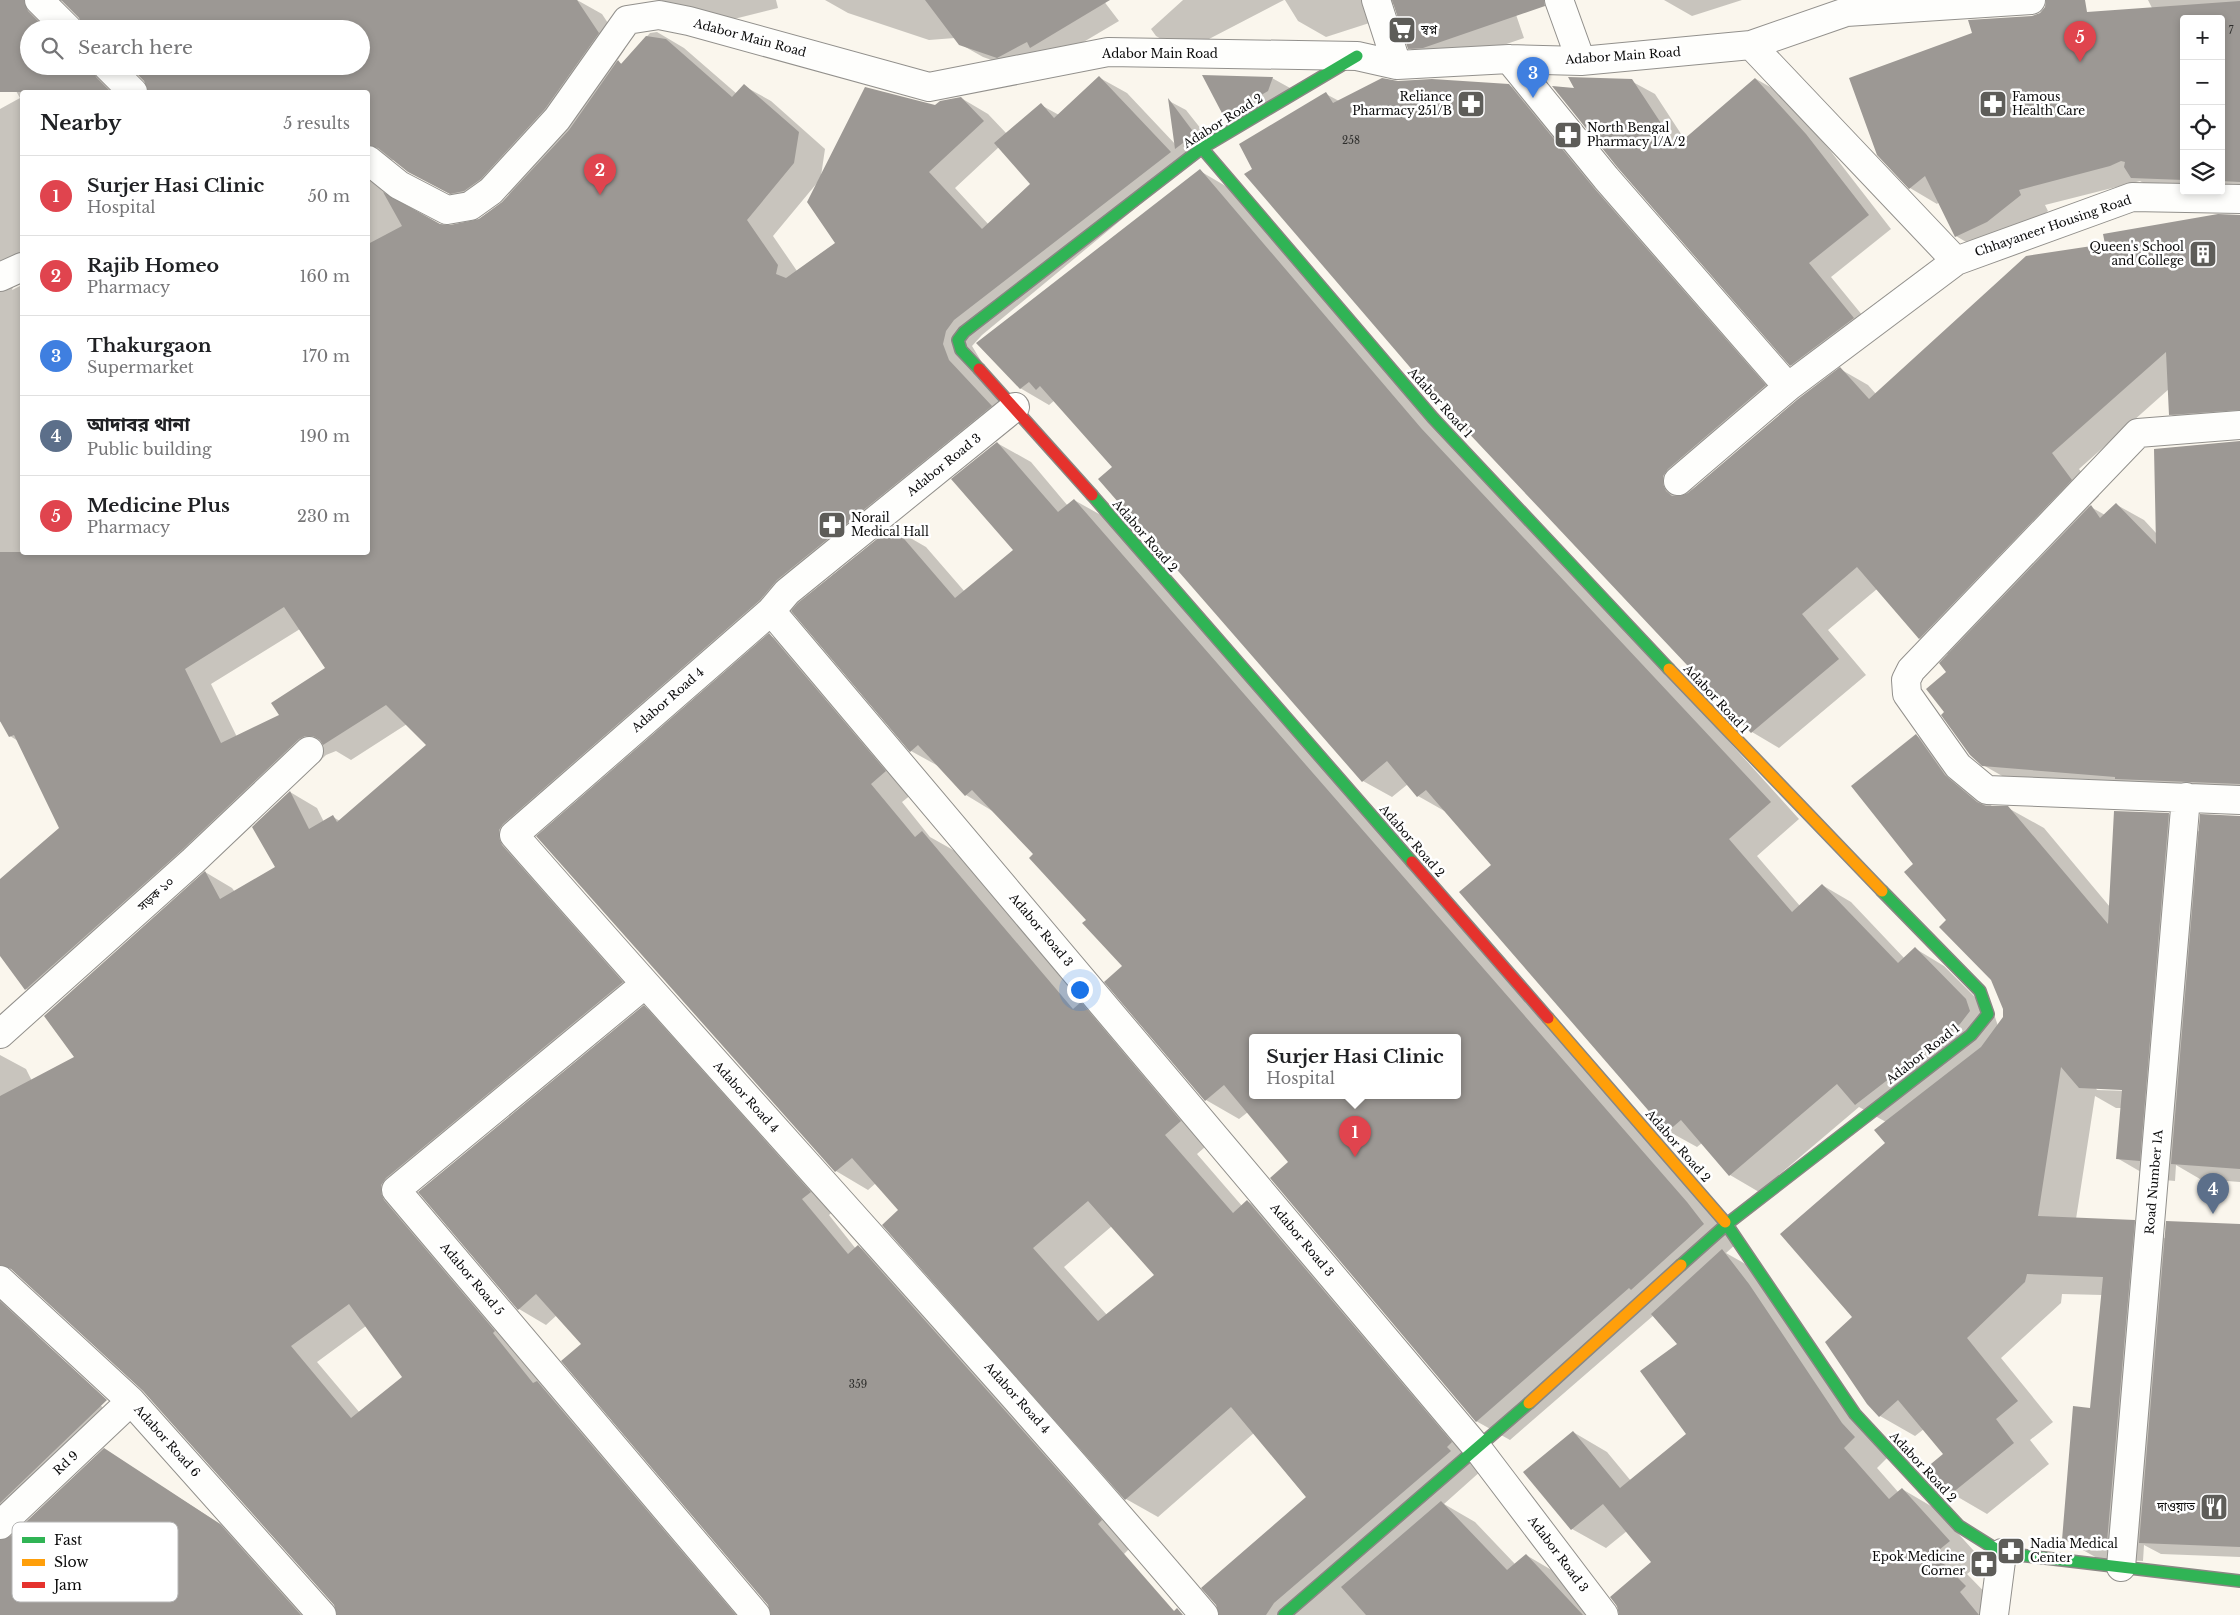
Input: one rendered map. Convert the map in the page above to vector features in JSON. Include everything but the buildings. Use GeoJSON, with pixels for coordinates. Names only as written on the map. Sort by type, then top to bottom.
{"type":"FeatureCollection","features":[{"type":"Feature","properties":{"kind":"street"},"geometry":{"type":"LineString","coordinates":[[39,0],[59,20]]}},
{"type":"Feature","properties":{"kind":"street"},"geometry":{"type":"LineString","coordinates":[[1376,0],[1397,65]]}},
{"type":"Feature","properties":{"kind":"street"},"geometry":{"type":"LineString","coordinates":[[1559,0],[1581,61]]}},
{"type":"Feature","properties":{"kind":"street","name":"Adabor Main Road"},"geometry":{"type":"LineString","coordinates":[[370,162],[399,185],[447,210],[470,206],[491,191],[557,119],[627,20],[659,15],[688,21],[929,87],[1108,52],[1357,56],[1397,65],[1509,60],[1581,61],[1750,46],[1843,6],[2030,0]]}},
{"type":"Feature","properties":{"kind":"street"},"geometry":{"type":"LineString","coordinates":[[1750,46],[1956,260]]}},
{"type":"Feature","properties":{"kind":"street","name":"Adabor Road 2"},"geometry":{"type":"LineString","coordinates":[[1357,56],[1202,148],[964,332],[958,340],[960,350],[1015,407],[1727,1224],[1855,1414],[1959,1526],[2002,1553],[2240,1581]]}},
{"type":"Feature","properties":{"kind":"street"},"geometry":{"type":"LineString","coordinates":[[1509,60],[1606,178],[1788,387]]}},
{"type":"Feature","properties":{"kind":"street"},"geometry":{"type":"LineString","coordinates":[[116,75],[131,90]]}},
{"type":"Feature","properties":{"kind":"street","name":"Adabor Road 1"},"geometry":{"type":"LineString","coordinates":[[1202,148],[1433,418],[1783,790],[1980,991],[1988,1014],[1971,1035],[1727,1224]]}},
{"type":"Feature","properties":{"kind":"street","name":"Chhayaneer Housing Road"},"geometry":{"type":"LineString","coordinates":[[1678,481],[1788,387],[1956,260],[2132,197],[2240,199]]}},
{"type":"Feature","properties":{"kind":"street"},"geometry":{"type":"LineString","coordinates":[[0,276],[20,268]]}},
{"type":"Feature","properties":{"kind":"street","name":"Adabor Road 3"},"geometry":{"type":"LineString","coordinates":[[1015,407],[787,592],[770,610],[1478,1449],[1604,1615]]}},
{"type":"Feature","properties":{"kind":"street"},"geometry":{"type":"LineString","coordinates":[[2240,425],[2138,432],[1912,670],[1906,680],[1907,694],[1958,766],[1987,790],[2240,800]]}},
{"type":"Feature","properties":{"kind":"street","name":"Adabor Road 4"},"geometry":{"type":"LineString","coordinates":[[770,610],[514,835],[644,985],[1075,1463],[1204,1615]]}},
{"type":"Feature","properties":{"kind":"street","name":"সড়ক ১০"},"geometry":{"type":"LineString","coordinates":[[0,1034],[193,861],[309,751]]}},
{"type":"Feature","properties":{"kind":"street","name":"Road Number 1A"},"geometry":{"type":"LineString","coordinates":[[2122,1567],[2186,797]]}},
{"type":"Feature","properties":{"kind":"street","name":"Adabor Road 5"},"geometry":{"type":"LineString","coordinates":[[644,985],[396,1190],[756,1615]]}},
{"type":"Feature","properties":{"kind":"street"},"geometry":{"type":"LineString","coordinates":[[1284,1615],[1478,1449],[1727,1224]]}},
{"type":"Feature","properties":{"kind":"street","name":"Adabor Road 6"},"geometry":{"type":"LineString","coordinates":[[0,1280],[132,1401],[322,1615]]}},
{"type":"Feature","properties":{"kind":"street","name":"Rd 9"},"geometry":{"type":"LineString","coordinates":[[0,1525],[132,1401]]}},
{"type":"Feature","properties":{"kind":"street"},"geometry":{"type":"LineString","coordinates":[[1994,1615],[2002,1553]]}},
{"type":"Feature","properties":{"kind":"traffic: fast"},"geometry":{"type":"LineString","coordinates":[[979,369],[961,350],[958,340],[964,332],[1202,148],[1357,56]]}},
{"type":"Feature","properties":{"kind":"traffic: fast"},"geometry":{"type":"LineString","coordinates":[[1202,148],[1433,418],[1669,669]]}},
{"type":"Feature","properties":{"kind":"traffic: fast"},"geometry":{"type":"LineString","coordinates":[[1092,495],[1412,862]]}},
{"type":"Feature","properties":{"kind":"traffic: fast"},"geometry":{"type":"LineString","coordinates":[[1681,1265],[1727,1224],[1971,1035],[1988,1014],[1980,991],[1882,891]]}},
{"type":"Feature","properties":{"kind":"traffic: fast"},"geometry":{"type":"LineString","coordinates":[[1725,1222],[1855,1414],[1959,1526],[2002,1553],[2240,1581]]}},
{"type":"Feature","properties":{"kind":"traffic: fast"},"geometry":{"type":"LineString","coordinates":[[1284,1615],[1529,1403]]}},
{"type":"Feature","properties":{"kind":"traffic: slow"},"geometry":{"type":"LineString","coordinates":[[1669,669],[1882,891]]}},
{"type":"Feature","properties":{"kind":"traffic: slow"},"geometry":{"type":"LineString","coordinates":[[1548,1018],[1725,1222]]}},
{"type":"Feature","properties":{"kind":"traffic: slow"},"geometry":{"type":"LineString","coordinates":[[1529,1403],[1681,1265]]}},
{"type":"Feature","properties":{"kind":"traffic: jam"},"geometry":{"type":"LineString","coordinates":[[979,369],[1092,495]]}},
{"type":"Feature","properties":{"kind":"traffic: jam"},"geometry":{"type":"LineString","coordinates":[[1412,862],[1548,1018]]}},
{"type":"Feature","properties":{"kind":"place","name":"স্বপ্ন"},"geometry":{"type":"Point","coordinates":[1402,30]}},
{"type":"Feature","properties":{"kind":"place","name":"Medicine Plus"},"geometry":{"type":"Point","coordinates":[2080,62]}},
{"type":"Feature","properties":{"kind":"place","name":"Thakurgaon"},"geometry":{"type":"Point","coordinates":[1533,98]}},
{"type":"Feature","properties":{"kind":"place","name":"Reliance Pharmacy 251/B"},"geometry":{"type":"Point","coordinates":[1471,104]}},
{"type":"Feature","properties":{"kind":"place","name":"Famous Health Care"},"geometry":{"type":"Point","coordinates":[1993,104]}},
{"type":"Feature","properties":{"kind":"place","name":"North Bengal Pharmacy 1/A/2"},"geometry":{"type":"Point","coordinates":[1568,135]}},
{"type":"Feature","properties":{"kind":"place","name":"Rajib Homeo"},"geometry":{"type":"Point","coordinates":[600,195]}},
{"type":"Feature","properties":{"kind":"place","name":"Queen's School and College"},"geometry":{"type":"Point","coordinates":[2203,254]}},
{"type":"Feature","properties":{"kind":"place","name":"Norail Medical Hall"},"geometry":{"type":"Point","coordinates":[832,525]}},
{"type":"Feature","properties":{"kind":"place","name":"Surjer Hasi Clinic"},"geometry":{"type":"Point","coordinates":[1355,1157]}},
{"type":"Feature","properties":{"kind":"place","name":"আদাবর থানা"},"geometry":{"type":"Point","coordinates":[2213,1214]}},
{"type":"Feature","properties":{"kind":"place","name":"দাওয়াত"},"geometry":{"type":"Point","coordinates":[2214,1507]}},
{"type":"Feature","properties":{"kind":"place","name":"Nadia Medical Center"},"geometry":{"type":"Point","coordinates":[2011,1551]}},
{"type":"Feature","properties":{"kind":"place","name":"Epok Medicine Corner"},"geometry":{"type":"Point","coordinates":[1984,1564]}}]}
